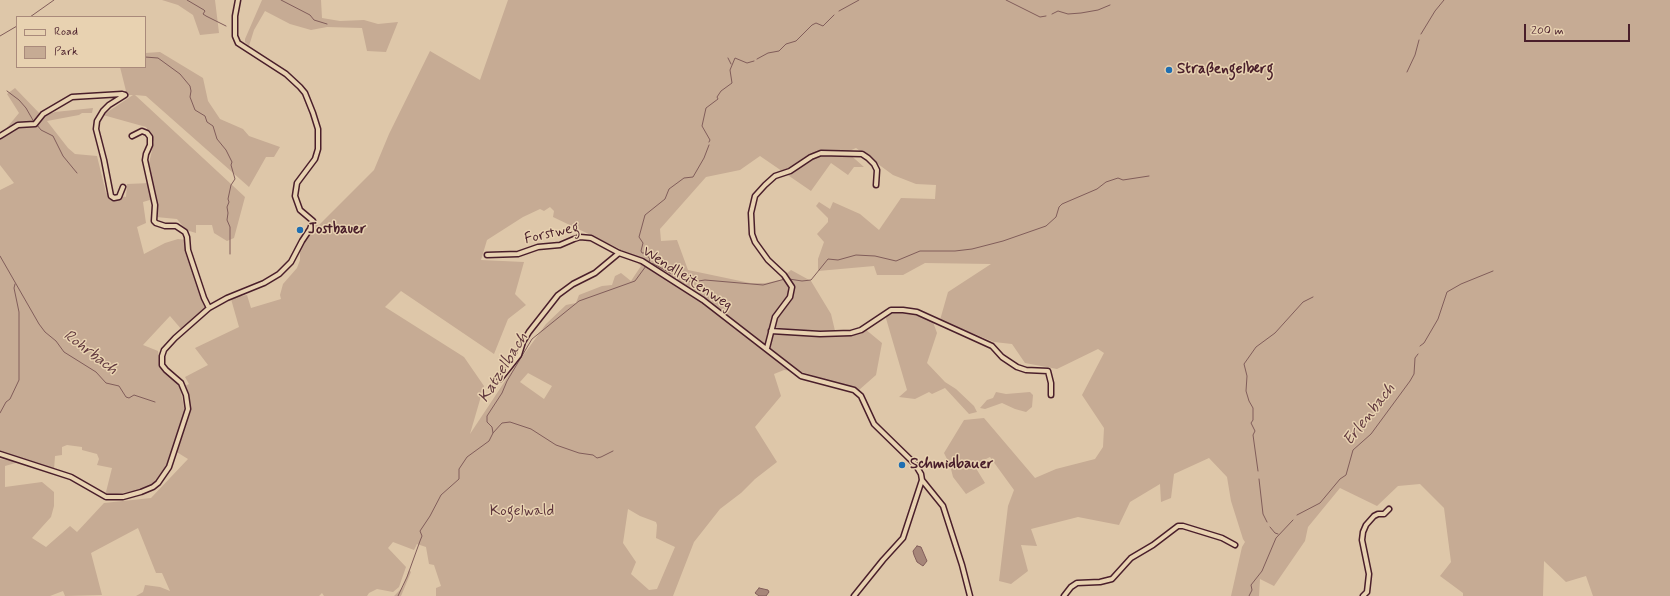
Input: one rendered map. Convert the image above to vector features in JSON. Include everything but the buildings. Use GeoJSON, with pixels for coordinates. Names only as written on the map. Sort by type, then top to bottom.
{"type":"FeatureCollection","features":[{"type":"Feature","properties":{"kind":"street"},"geometry":{"type":"LineString","coordinates":[[0,454],[71,476],[106,497],[123,497],[153,487],[158,483],[169,466],[188,409],[186,395],[181,383],[164,368],[162,363],[162,354],[175,338],[209,308],[227,298],[264,283],[279,274],[290,262],[310,229],[313,222],[300,210],[296,196],[297,183],[315,159],[318,149],[318,129],[313,113],[305,93],[300,87],[286,74],[238,43],[235,36],[235,22],[238,0]]}},
{"type":"Feature","properties":{"kind":"street"},"geometry":{"type":"LineString","coordinates":[[0,136],[18,125],[35,124],[43,114],[72,97],[124,94],[124,97],[112,103],[103,111],[97,121],[96,129],[111,196],[114,198],[119,197],[123,187]]}},
{"type":"Feature","properties":{"kind":"street"},"geometry":{"type":"LineString","coordinates":[[132,136],[142,131],[150,136],[150,145],[145,160],[155,205],[154,221],[165,226],[176,226],[185,232],[188,250],[204,298],[209,308]]}},
{"type":"Feature","properties":{"kind":"street"},"geometry":{"type":"LineString","coordinates":[[767,348],[775,317],[790,297],[792,287],[784,275],[768,260],[752,234],[752,204],[759,190],[775,176],[790,171],[811,157],[822,153],[850,155],[862,154],[874,164],[876,170],[876,185]]}},
{"type":"Feature","properties":{"kind":"street","name":"Forstweg"},"geometry":{"type":"LineString","coordinates":[[487,255],[518,254],[538,247],[560,245],[580,237],[591,238],[619,253]]}},
{"type":"Feature","properties":{"kind":"street","name":"Wendlleitenweg"},"geometry":{"type":"LineString","coordinates":[[500,380],[519,355],[529,332],[558,295],[573,284],[595,272],[619,253],[647,264],[703,300],[767,348],[801,376],[843,387],[857,393],[864,400],[874,424],[915,464],[921,474],[922,480],[943,506],[962,565],[970,596]]}},
{"type":"Feature","properties":{"kind":"street"},"geometry":{"type":"LineString","coordinates":[[771,332],[820,334],[851,333],[861,330],[891,310],[917,312],[992,346],[1002,357],[1017,367],[1026,370],[1048,371],[1051,395]]}},
{"type":"Feature","properties":{"kind":"street"},"geometry":{"type":"LineString","coordinates":[[854,596],[882,560],[903,538],[922,480]]}},
{"type":"Feature","properties":{"kind":"street"},"geometry":{"type":"LineString","coordinates":[[1363,596],[1367,592],[1369,574],[1362,540],[1363,532],[1366,525],[1374,516],[1384,514],[1389,509]]}},
{"type":"Feature","properties":{"kind":"street"},"geometry":{"type":"LineString","coordinates":[[1064,596],[1071,587],[1077,583],[1100,582],[1112,579],[1131,558],[1153,545],[1178,526],[1183,526],[1222,538],[1235,545]]}},
{"type":"Feature","properties":{"kind":"green space"},"geometry":{"type":"Polygon","coordinates":[[[162,0],[215,0],[219,33],[200,35],[193,15],[178,5],[162,0]]]}},
{"type":"Feature","properties":{"kind":"green space"},"geometry":{"type":"Polygon","coordinates":[[[262,0],[321,0],[322,18],[340,21],[364,20],[378,24],[398,22],[386,52],[367,51],[362,28],[327,27],[311,30],[290,24],[265,11],[254,30],[249,46],[245,42],[245,39],[262,0]]]}},
{"type":"Feature","properties":{"kind":"green space","name":"Kogelwald"},"geometry":{"type":"Polygon","coordinates":[[[508,0],[1670,0],[1670,596],[1593,596],[1586,576],[1566,582],[1544,561],[1543,596],[1463,596],[1463,593],[1440,576],[1451,562],[1444,508],[1420,484],[1398,486],[1377,506],[1340,488],[1308,527],[1305,541],[1274,586],[1260,579],[1259,596],[1231,596],[1242,547],[1245,542],[1231,501],[1227,477],[1209,458],[1174,474],[1171,498],[1161,502],[1160,484],[1130,502],[1119,525],[1078,517],[1031,529],[1037,546],[1021,545],[1028,571],[1011,584],[999,581],[1008,506],[1014,490],[990,457],[974,465],[985,483],[966,494],[953,477],[950,465],[944,453],[964,420],[984,418],[1035,478],[1056,469],[1095,459],[1103,447],[1104,428],[1082,395],[1104,353],[1098,349],[1057,369],[1025,363],[1012,344],[994,342],[940,320],[948,292],[991,264],[925,263],[903,275],[877,275],[874,266],[818,271],[818,259],[824,242],[817,234],[828,222],[828,218],[816,206],[819,202],[830,209],[833,202],[860,214],[879,230],[901,198],[935,199],[936,185],[916,184],[893,175],[856,148],[847,152],[864,167],[854,167],[848,175],[831,163],[811,191],[760,156],[740,170],[706,177],[660,229],[661,241],[677,240],[688,270],[750,283],[766,283],[784,279],[785,275],[791,270],[811,281],[831,314],[836,335],[865,329],[882,343],[876,375],[859,390],[802,372],[784,370],[774,374],[781,396],[755,427],[777,462],[720,509],[694,542],[673,596],[436,596],[436,588],[441,586],[434,565],[429,564],[426,547],[417,544],[414,550],[393,542],[388,548],[406,567],[399,587],[393,592],[377,589],[369,593],[367,596],[324,596],[322,593],[319,596],[136,596],[143,592],[145,585],[160,587],[170,591],[162,573],[156,573],[138,528],[91,553],[102,595],[65,596],[63,591],[50,596],[0,596],[0,459],[19,462],[5,466],[5,487],[42,482],[54,492],[54,506],[51,517],[32,538],[46,547],[70,526],[77,532],[104,503],[151,498],[188,459],[175,451],[184,429],[190,404],[189,395],[185,386],[189,384],[185,377],[208,365],[195,348],[239,327],[231,299],[234,297],[247,295],[251,308],[281,299],[280,295],[283,284],[297,268],[300,260],[300,247],[313,224],[319,225],[374,170],[389,134],[430,51],[480,80],[508,0]],[[550,207],[544,211],[540,209],[523,217],[487,240],[481,260],[524,262],[515,294],[526,305],[508,319],[494,354],[401,291],[385,307],[464,357],[484,386],[470,434],[509,375],[546,324],[566,305],[576,303],[579,295],[602,286],[612,285],[615,276],[621,273],[631,281],[641,266],[620,249],[553,217],[554,211],[550,207]],[[528,373],[520,382],[544,399],[552,386],[528,373]],[[628,509],[623,543],[636,562],[631,574],[649,590],[657,589],[675,547],[656,538],[656,522],[640,516],[628,509]]]}},
{"type":"Feature","properties":{"kind":"green space"},"geometry":{"type":"Polygon","coordinates":[[[160,52],[203,78],[208,101],[220,119],[243,129],[249,136],[280,147],[274,157],[266,157],[249,187],[146,96],[135,95],[245,197],[234,238],[227,241],[214,233],[212,225],[196,225],[196,233],[186,230],[177,219],[156,217],[156,199],[149,163],[154,142],[146,127],[103,115],[133,95],[127,95],[120,68],[146,68],[146,53],[160,52]]]}},
{"type":"Feature","properties":{"kind":"green space"},"geometry":{"type":"Polygon","coordinates":[[[15,88],[42,116],[55,112],[93,108],[92,113],[82,113],[79,115],[47,121],[68,148],[75,154],[97,156],[106,193],[126,197],[127,184],[151,183],[153,199],[143,202],[146,223],[137,227],[144,254],[165,243],[178,239],[186,240],[207,307],[182,330],[170,316],[143,345],[158,351],[160,365],[167,375],[176,381],[180,388],[185,412],[168,465],[163,475],[151,486],[140,490],[105,496],[112,468],[97,465],[99,459],[97,454],[82,450],[82,447],[67,445],[62,447],[62,455],[55,456],[54,470],[0,453],[0,190],[14,183],[0,165],[0,136],[19,113],[7,94],[15,88]]]}},
{"type":"Feature","properties":{"kind":"green space"},"geometry":{"type":"Polygon","coordinates":[[[895,311],[905,311],[917,314],[933,322],[937,333],[927,363],[945,382],[956,389],[974,406],[977,412],[969,414],[945,388],[932,394],[929,392],[915,399],[899,397],[907,390],[885,315],[895,311]]]}},
{"type":"Feature","properties":{"kind":"green space"},"geometry":{"type":"Polygon","coordinates":[[[996,392],[1006,394],[1030,392],[1033,395],[1032,407],[1026,412],[1002,403],[985,409],[980,408],[987,400],[993,398],[996,392]]]}},
{"type":"Feature","properties":{"kind":"green space"},"geometry":{"type":"Polygon","coordinates":[[[409,570],[411,572],[401,596],[394,596],[403,587],[409,570]]]}},
{"type":"Feature","properties":{"kind":"shaded area"},"geometry":{"type":"Polygon","coordinates":[[[917,546],[921,547],[927,561],[923,566],[917,562],[914,555],[913,551],[917,546]]]}},
{"type":"Feature","properties":{"kind":"shaded area"},"geometry":{"type":"Polygon","coordinates":[[[759,588],[768,590],[769,592],[766,596],[759,596],[755,593],[759,588]]]}},
{"type":"Feature","properties":{"kind":"waterway"},"geometry":{"type":"LineString","coordinates":[[31,16],[54,0]]}},
{"type":"Feature","properties":{"kind":"waterway"},"geometry":{"type":"LineString","coordinates":[[187,0],[204,10],[205,11],[203,14],[226,26]]}},
{"type":"Feature","properties":{"kind":"waterway"},"geometry":{"type":"LineString","coordinates":[[281,0],[310,15],[314,20],[327,24]]}},
{"type":"Feature","properties":{"kind":"waterway"},"geometry":{"type":"LineString","coordinates":[[839,11],[859,0]]}},
{"type":"Feature","properties":{"kind":"waterway"},"geometry":{"type":"LineString","coordinates":[[1006,0],[1040,17],[1046,16]]}},
{"type":"Feature","properties":{"kind":"waterway"},"geometry":{"type":"LineString","coordinates":[[1421,34],[1435,11],[1444,0]]}},
{"type":"Feature","properties":{"kind":"waterway"},"geometry":{"type":"LineString","coordinates":[[1052,14],[1058,11],[1068,14],[1081,13],[1098,10],[1110,5]]}},
{"type":"Feature","properties":{"kind":"waterway"},"geometry":{"type":"LineString","coordinates":[[757,59],[768,53],[779,51],[786,44],[796,41],[812,25],[816,23],[823,26],[834,15]]}},
{"type":"Feature","properties":{"kind":"waterway"},"geometry":{"type":"LineString","coordinates":[[0,36],[16,27]]}},
{"type":"Feature","properties":{"kind":"waterway"},"geometry":{"type":"LineString","coordinates":[[1407,72],[1415,55],[1419,40]]}},
{"type":"Feature","properties":{"kind":"waterway"},"geometry":{"type":"LineString","coordinates":[[146,57],[158,58],[180,74],[190,86],[190,97],[195,110],[205,116],[207,122],[213,126],[217,139],[226,150],[232,162],[231,165],[235,179],[231,185],[227,207],[227,220],[230,227],[230,254]]}},
{"type":"Feature","properties":{"kind":"waterway","name":"Katzelbach"},"geometry":{"type":"LineString","coordinates":[[728,58],[731,64]]}},
{"type":"Feature","properties":{"kind":"waterway","name":"Katzelbach"},"geometry":{"type":"LineString","coordinates":[[709,142],[710,140],[702,126],[706,108],[718,99],[717,97],[721,91],[732,83],[730,70],[735,58],[747,63],[754,61]]}},
{"type":"Feature","properties":{"kind":"waterway"},"geometry":{"type":"LineString","coordinates":[[7,91],[19,100],[26,108],[34,122]]}},
{"type":"Feature","properties":{"kind":"waterway"},"geometry":{"type":"LineString","coordinates":[[37,125],[41,130],[53,136],[63,156],[77,173]]}},
{"type":"Feature","properties":{"kind":"waterway","name":"Katzelbach"},"geometry":{"type":"LineString","coordinates":[[648,264],[650,259],[645,253],[642,253],[643,243],[639,237],[645,215],[665,199],[669,189],[684,178],[693,177],[704,158],[709,145]]}},
{"type":"Feature","properties":{"kind":"waterway"},"geometry":{"type":"LineString","coordinates":[[789,279],[802,281],[811,280],[828,259],[838,260],[856,255],[875,256],[896,261],[920,251],[955,251],[972,249],[1003,241],[1046,226],[1056,217],[1059,207],[1062,204],[1097,189],[1106,182],[1118,178],[1123,180],[1149,176]]}},
{"type":"Feature","properties":{"kind":"waterway","name":"Rohrbach"},"geometry":{"type":"LineString","coordinates":[[0,256],[39,324],[45,332],[56,341],[64,352],[96,372],[106,383],[119,386],[126,397],[129,398],[134,395],[155,402]]}},
{"type":"Feature","properties":{"kind":"waterway"},"geometry":{"type":"LineString","coordinates":[[648,263],[654,264],[670,273],[679,275],[691,282],[705,280],[763,285],[785,279]]}},
{"type":"Feature","properties":{"kind":"waterway","name":"Katzelbach"},"geometry":{"type":"LineString","coordinates":[[398,596],[407,577],[422,536],[420,531],[441,495],[459,479],[459,469],[467,457],[489,441],[493,433],[492,427],[487,422],[487,416],[502,393],[507,381],[532,339],[579,301],[635,281],[646,266]]}},
{"type":"Feature","properties":{"kind":"waterway","name":"Erlenbach"},"geometry":{"type":"LineString","coordinates":[[1420,346],[1424,343],[1438,319],[1447,292],[1461,284],[1493,271]]}},
{"type":"Feature","properties":{"kind":"waterway"},"geometry":{"type":"LineString","coordinates":[[0,413],[6,402],[10,399],[19,380],[19,312],[14,288],[15,284]]}},
{"type":"Feature","properties":{"kind":"waterway"},"geometry":{"type":"LineString","coordinates":[[1258,471],[1253,435],[1255,431],[1251,423],[1253,420],[1253,408],[1246,391],[1247,376],[1244,364],[1256,347],[1275,333],[1303,302],[1313,297]]}},
{"type":"Feature","properties":{"kind":"waterway","name":"Erlenbach"},"geometry":{"type":"LineString","coordinates":[[1297,515],[1320,503],[1340,479],[1346,475],[1353,450],[1371,434],[1410,381],[1414,374],[1415,358],[1418,354]]}},
{"type":"Feature","properties":{"kind":"waterway"},"geometry":{"type":"LineString","coordinates":[[493,433],[502,423],[510,422],[531,429],[556,445],[579,453],[593,455],[597,458],[613,451]]}},
{"type":"Feature","properties":{"kind":"waterway"},"geometry":{"type":"LineString","coordinates":[[1259,479],[1263,514],[1267,522]]}},
{"type":"Feature","properties":{"kind":"waterway","name":"Erlenbach"},"geometry":{"type":"LineString","coordinates":[[1249,596],[1252,590],[1251,585],[1262,571],[1276,538],[1293,520]]}},
{"type":"Feature","properties":{"kind":"waterway"},"geometry":{"type":"LineString","coordinates":[[1270,527],[1275,533],[1278,534]]}},
{"type":"Feature","properties":{"kind":"place","name":"Straßengelberg"},"geometry":{"type":"Point","coordinates":[1169,70]}},
{"type":"Feature","properties":{"kind":"place","name":"Jostbauer"},"geometry":{"type":"Point","coordinates":[300,230]}},
{"type":"Feature","properties":{"kind":"place","name":"Schmidbauer"},"geometry":{"type":"Point","coordinates":[902,465]}}]}
